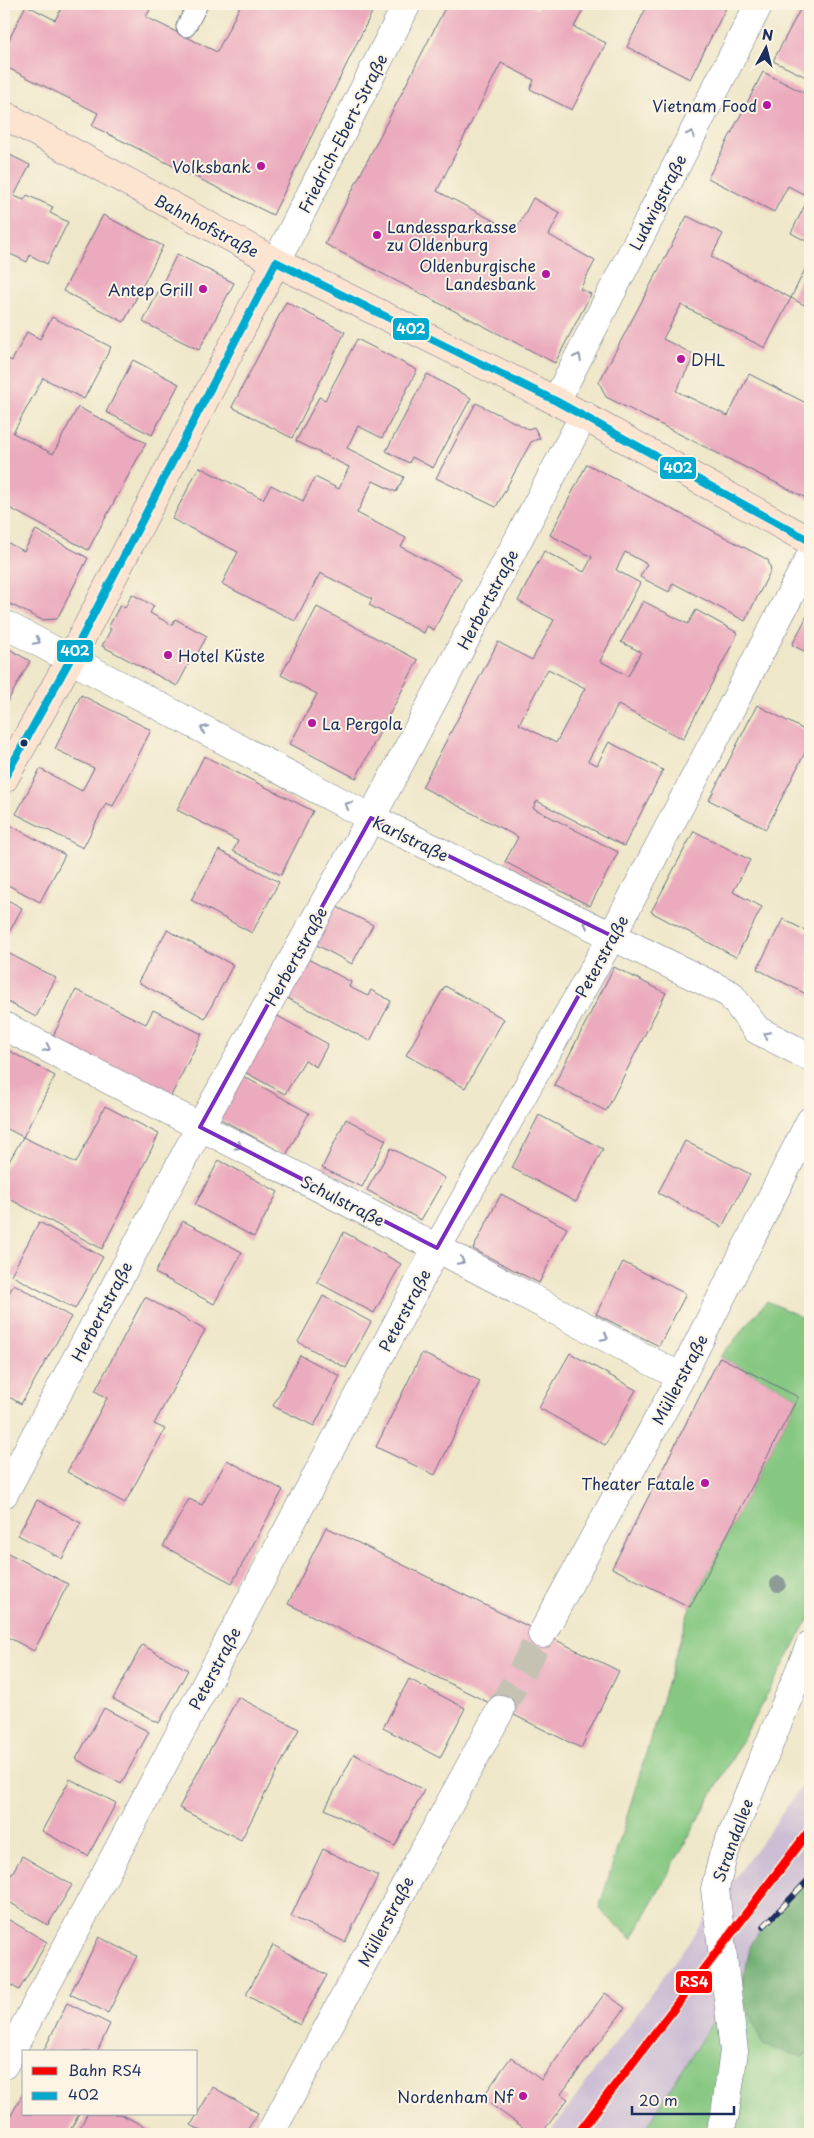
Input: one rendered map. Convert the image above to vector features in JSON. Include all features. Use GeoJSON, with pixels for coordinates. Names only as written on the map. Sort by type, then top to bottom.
{"type":"FeatureCollection","features":[{"type":"Feature","properties":{"kind":"street","name":"Friedrich-Ebert-Straße"},"geometry":{"type":"LineString","coordinates":[[276,262],[407,4]]}},
{"type":"Feature","properties":{"kind":"street","name":"Ludwigstraße"},"geometry":{"type":"LineString","coordinates":[[556,400],[759,4]]}},
{"type":"Feature","properties":{"kind":"street","name":"Bahnhofstraße"},"geometry":{"type":"LineString","coordinates":[[4,115],[276,262],[556,400],[810,541]]}},
{"type":"Feature","properties":{"kind":"street"},"geometry":{"type":"LineString","coordinates":[[4,778],[71,658],[276,262]]}},
{"type":"Feature","properties":{"kind":"street","name":"Herbertstraße"},"geometry":{"type":"LineString","coordinates":[[4,1494],[200,1127],[371,818],[584,416]]}},
{"type":"Feature","properties":{"kind":"street","name":"Peterstraße"},"geometry":{"type":"LineString","coordinates":[[4,2065],[437,1248],[612,936],[810,557]]}},
{"type":"Feature","properties":{"kind":"street","name":"Karlstraße"},"geometry":{"type":"LineString","coordinates":[[4,624],[371,818],[730,994],[757,1030],[810,1058]]}},
{"type":"Feature","properties":{"kind":"street","name":"Schulstraße"},"geometry":{"type":"LineString","coordinates":[[4,1026],[437,1248],[681,1377]]}},
{"type":"Feature","properties":{"kind":"street","name":"Müllerstraße"},"geometry":{"type":"LineString","coordinates":[[542,1634],[681,1377],[810,1121]]}},
{"type":"Feature","properties":{"kind":"street","name":"Strandallee"},"geometry":{"type":"LineString","coordinates":[[719,2134],[725,2114],[734,2051],[714,1889],[723,1856],[810,1646]]}},
{"type":"Feature","properties":{"kind":"street","name":"Müllerstraße"},"geometry":{"type":"LineString","coordinates":[[270,2134],[500,1709]]}},
{"type":"Feature","properties":{"kind":"lane"},"geometry":{"type":"LineString","coordinates":[[186,27],[198,4]]}},
{"type":"Feature","properties":{"kind":"highlighted area"},"geometry":{"type":"Polygon","coordinates":[[[371,818],[612,936],[437,1248],[200,1127],[371,818]]]}},
{"type":"Feature","properties":{"kind":"shaded area"},"geometry":{"type":"Polygon","coordinates":[[[810,1775],[810,1882],[777,1917],[642,2134],[549,2134],[810,1775]]]}},
{"type":"Feature","properties":{"kind":"green space"},"geometry":{"type":"Polygon","coordinates":[[[767,1301],[810,1321],[810,1617],[632,1939],[599,1909],[690,1607],[798,1397],[720,1357],[767,1301]]]}},
{"type":"Feature","properties":{"kind":"green space"},"geometry":{"type":"Polygon","coordinates":[[[810,1871],[810,2052],[802,2057],[763,2045],[741,1992],[751,1943],[810,1871]]]}},
{"type":"Feature","properties":{"kind":"green space"},"geometry":{"type":"Polygon","coordinates":[[[745,1970],[741,1992],[802,2057],[810,2052],[810,2134],[642,2134],[745,1970]]]}},
{"type":"Feature","properties":{"kind":"building"},"geometry":{"type":"Polygon","coordinates":[[[64,4],[153,4],[146,17],[217,52],[241,4],[376,4],[273,215],[92,126],[98,113],[4,66],[4,50],[26,5],[55,20],[64,4]]]}},
{"type":"Feature","properties":{"kind":"building"},"geometry":{"type":"Polygon","coordinates":[[[447,4],[527,4],[537,9],[539,4],[586,4],[574,27],[606,43],[572,110],[530,89],[534,80],[501,63],[437,191],[515,232],[533,198],[560,213],[549,235],[595,261],[580,289],[591,294],[555,363],[325,244],[447,4]]]}},
{"type":"Feature","properties":{"kind":"building"},"geometry":{"type":"Polygon","coordinates":[[[648,4],[728,4],[690,79],[627,47],[648,4]]]}},
{"type":"Feature","properties":{"kind":"building"},"geometry":{"type":"Polygon","coordinates":[[[803,4],[810,4],[810,79],[773,61],[803,4]]]}},
{"type":"Feature","properties":{"kind":"building"},"geometry":{"type":"Polygon","coordinates":[[[763,72],[810,96],[810,243],[791,233],[809,197],[788,186],[774,212],[708,178],[763,72]]]}},
{"type":"Feature","properties":{"kind":"building"},"geometry":{"type":"Polygon","coordinates":[[[4,152],[30,165],[14,196],[24,200],[27,195],[53,207],[50,213],[68,222],[47,264],[30,255],[27,262],[4,251],[4,152]]]}},
{"type":"Feature","properties":{"kind":"building"},"geometry":{"type":"Polygon","coordinates":[[[103,215],[163,246],[124,322],[63,291],[103,215]]]}},
{"type":"Feature","properties":{"kind":"building"},"geometry":{"type":"Polygon","coordinates":[[[687,216],[723,234],[711,257],[791,298],[765,348],[681,305],[663,339],[695,355],[676,391],[728,416],[749,374],[810,405],[810,500],[606,397],[599,382],[687,216]]]}},
{"type":"Feature","properties":{"kind":"building"},"geometry":{"type":"Polygon","coordinates":[[[177,254],[234,283],[199,350],[143,322],[177,254]]]}},
{"type":"Feature","properties":{"kind":"building"},"geometry":{"type":"Polygon","coordinates":[[[810,259],[810,308],[791,298],[810,259]]]}},
{"type":"Feature","properties":{"kind":"building"},"geometry":{"type":"Polygon","coordinates":[[[286,302],[345,332],[292,438],[232,407],[286,302]]]}},
{"type":"Feature","properties":{"kind":"building"},"geometry":{"type":"Polygon","coordinates":[[[52,317],[111,347],[84,399],[43,378],[13,433],[53,454],[78,407],[146,443],[88,550],[4,505],[4,357],[12,361],[27,332],[40,339],[52,317]]]}},
{"type":"Feature","properties":{"kind":"building"},"geometry":{"type":"Polygon","coordinates":[[[357,339],[417,370],[382,438],[358,426],[347,448],[404,477],[396,492],[373,481],[357,513],[406,538],[401,547],[461,578],[434,630],[427,626],[424,633],[369,605],[372,599],[320,573],[295,621],[222,584],[238,552],[172,519],[199,467],[263,499],[271,485],[303,501],[315,477],[339,489],[349,467],[296,441],[319,397],[325,400],[357,339]]]}},
{"type":"Feature","properties":{"kind":"building"},"geometry":{"type":"Polygon","coordinates":[[[133,360],[179,384],[152,435],[106,412],[133,360]]]}},
{"type":"Feature","properties":{"kind":"building"},"geometry":{"type":"Polygon","coordinates":[[[427,374],[471,398],[433,468],[412,457],[409,463],[386,451],[427,374]]]}},
{"type":"Feature","properties":{"kind":"building"},"geometry":{"type":"Polygon","coordinates":[[[476,403],[528,429],[534,427],[540,438],[531,442],[496,507],[436,478],[476,403]]]}},
{"type":"Feature","properties":{"kind":"building"},"geometry":{"type":"Polygon","coordinates":[[[587,464],[768,560],[771,570],[745,621],[673,583],[669,592],[640,577],[647,564],[625,552],[616,570],[640,583],[600,661],[628,676],[641,652],[621,642],[643,601],[688,624],[696,610],[738,633],[683,739],[618,705],[588,761],[597,765],[609,742],[663,770],[624,846],[537,801],[533,808],[618,852],[590,906],[505,862],[518,837],[422,787],[498,642],[532,660],[554,620],[518,601],[544,551],[584,572],[592,557],[550,535],[587,464]],[[548,669],[519,724],[556,743],[585,688],[548,669]]]}},
{"type":"Feature","properties":{"kind":"building"},"geometry":{"type":"Polygon","coordinates":[[[36,530],[88,558],[57,619],[42,620],[4,601],[4,541],[24,551],[36,530]]]}},
{"type":"Feature","properties":{"kind":"building"},"geometry":{"type":"Polygon","coordinates":[[[132,594],[154,606],[150,613],[172,625],[175,619],[207,636],[195,658],[193,656],[177,686],[102,646],[111,629],[108,628],[120,605],[125,608],[132,594]]]}},
{"type":"Feature","properties":{"kind":"building"},"geometry":{"type":"Polygon","coordinates":[[[317,607],[418,660],[356,778],[290,744],[317,694],[281,675],[317,607]]]}},
{"type":"Feature","properties":{"kind":"building"},"geometry":{"type":"Polygon","coordinates":[[[810,610],[810,654],[792,645],[810,610]]]}},
{"type":"Feature","properties":{"kind":"building"},"geometry":{"type":"Polygon","coordinates":[[[4,646],[30,661],[4,708],[4,646]]]}},
{"type":"Feature","properties":{"kind":"building"},"geometry":{"type":"Polygon","coordinates":[[[81,695],[151,730],[113,806],[106,803],[83,848],[16,814],[40,769],[82,791],[94,768],[55,749],[81,695]]]}},
{"type":"Feature","properties":{"kind":"building"},"geometry":{"type":"Polygon","coordinates":[[[757,705],[810,733],[810,743],[766,829],[709,800],[757,705]]]}},
{"type":"Feature","properties":{"kind":"building"},"geometry":{"type":"Polygon","coordinates":[[[204,756],[313,811],[281,875],[233,851],[238,841],[177,810],[204,756]]]}},
{"type":"Feature","properties":{"kind":"building"},"geometry":{"type":"Polygon","coordinates":[[[8,824],[65,855],[40,902],[4,883],[4,832],[8,824]]]}},
{"type":"Feature","properties":{"kind":"building"},"geometry":{"type":"Polygon","coordinates":[[[694,831],[750,860],[733,892],[762,907],[736,957],[651,912],[694,831]]]}},
{"type":"Feature","properties":{"kind":"building"},"geometry":{"type":"Polygon","coordinates":[[[219,850],[279,882],[252,933],[191,900],[219,850]]]}},
{"type":"Feature","properties":{"kind":"building"},"geometry":{"type":"Polygon","coordinates":[[[4,898],[22,908],[4,942],[4,898]]]}},
{"type":"Feature","properties":{"kind":"building"},"geometry":{"type":"Polygon","coordinates":[[[333,905],[373,925],[352,964],[313,943],[333,905]]]}},
{"type":"Feature","properties":{"kind":"building"},"geometry":{"type":"Polygon","coordinates":[[[783,919],[810,933],[810,996],[757,969],[783,919]]]}},
{"type":"Feature","properties":{"kind":"building"},"geometry":{"type":"Polygon","coordinates":[[[167,930],[233,965],[205,1018],[138,982],[167,930]]]}},
{"type":"Feature","properties":{"kind":"building"},"geometry":{"type":"Polygon","coordinates":[[[4,951],[56,978],[36,1017],[4,1000],[4,951]]]}},
{"type":"Feature","properties":{"kind":"building"},"geometry":{"type":"Polygon","coordinates":[[[306,958],[351,982],[349,987],[368,996],[371,990],[391,1001],[370,1041],[285,997],[306,958]]]}},
{"type":"Feature","properties":{"kind":"building"},"geometry":{"type":"Polygon","coordinates":[[[614,967],[666,993],[606,1111],[554,1085],[614,967]]]}},
{"type":"Feature","properties":{"kind":"building"},"geometry":{"type":"Polygon","coordinates":[[[445,986],[504,1019],[465,1088],[406,1055],[445,986]]]}},
{"type":"Feature","properties":{"kind":"building"},"geometry":{"type":"Polygon","coordinates":[[[76,990],[146,1024],[153,1010],[202,1034],[168,1102],[49,1044],[76,990]]]}},
{"type":"Feature","properties":{"kind":"building"},"geometry":{"type":"Polygon","coordinates":[[[274,1014],[328,1044],[316,1067],[305,1060],[285,1094],[243,1071],[274,1014]]]}},
{"type":"Feature","properties":{"kind":"building"},"geometry":{"type":"Polygon","coordinates":[[[4,1048],[55,1076],[23,1137],[4,1127],[4,1048]]]}},
{"type":"Feature","properties":{"kind":"building"},"geometry":{"type":"Polygon","coordinates":[[[241,1075],[309,1113],[286,1155],[217,1117],[241,1075]]]}},
{"type":"Feature","properties":{"kind":"building"},"geometry":{"type":"Polygon","coordinates":[[[105,1106],[159,1134],[102,1249],[4,1196],[4,1170],[23,1137],[76,1163],[105,1106]]]}},
{"type":"Feature","properties":{"kind":"building"},"geometry":{"type":"Polygon","coordinates":[[[539,1115],[603,1149],[576,1202],[512,1168],[539,1115]]]}},
{"type":"Feature","properties":{"kind":"building"},"geometry":{"type":"Polygon","coordinates":[[[346,1119],[386,1140],[362,1187],[322,1168],[346,1119]]]}},
{"type":"Feature","properties":{"kind":"building"},"geometry":{"type":"Polygon","coordinates":[[[685,1141],[750,1174],[722,1227],[658,1193],[685,1141]]]}},
{"type":"Feature","properties":{"kind":"building"},"geometry":{"type":"Polygon","coordinates":[[[391,1148],[445,1178],[421,1220],[367,1190],[391,1148]]]}},
{"type":"Feature","properties":{"kind":"building"},"geometry":{"type":"Polygon","coordinates":[[[219,1160],[278,1192],[254,1237],[195,1205],[219,1160]]]}},
{"type":"Feature","properties":{"kind":"building"},"geometry":{"type":"Polygon","coordinates":[[[501,1194],[567,1228],[539,1283],[473,1249],[501,1194]]]}},
{"type":"Feature","properties":{"kind":"building"},"geometry":{"type":"Polygon","coordinates":[[[183,1221],[242,1252],[214,1304],[155,1273],[183,1221]]]}},
{"type":"Feature","properties":{"kind":"building"},"geometry":{"type":"Polygon","coordinates":[[[39,1222],[103,1257],[75,1309],[11,1275],[39,1222]]]}},
{"type":"Feature","properties":{"kind":"building"},"geometry":{"type":"Polygon","coordinates":[[[344,1232],[401,1264],[374,1313],[317,1282],[344,1232]]]}},
{"type":"Feature","properties":{"kind":"building"},"geometry":{"type":"Polygon","coordinates":[[[623,1262],[686,1294],[659,1346],[596,1314],[623,1262]]]}},
{"type":"Feature","properties":{"kind":"building"},"geometry":{"type":"Polygon","coordinates":[[[14,1284],[71,1317],[21,1404],[4,1394],[4,1302],[14,1284]]]}},
{"type":"Feature","properties":{"kind":"building"},"geometry":{"type":"Polygon","coordinates":[[[323,1296],[371,1322],[346,1368],[298,1342],[323,1296]]]}},
{"type":"Feature","properties":{"kind":"building"},"geometry":{"type":"Polygon","coordinates":[[[145,1297],[205,1330],[154,1424],[165,1429],[125,1503],[67,1472],[107,1398],[95,1391],[145,1297]]]}},
{"type":"Feature","properties":{"kind":"building"},"geometry":{"type":"Polygon","coordinates":[[[422,1353],[480,1381],[435,1475],[376,1447],[422,1353]]]}},
{"type":"Feature","properties":{"kind":"building"},"geometry":{"type":"Polygon","coordinates":[[[570,1353],[636,1390],[605,1445],[539,1408],[570,1353]]]}},
{"type":"Feature","properties":{"kind":"building"},"geometry":{"type":"Polygon","coordinates":[[[300,1355],[340,1376],[314,1426],[273,1406],[300,1355]]]}},
{"type":"Feature","properties":{"kind":"building","name":"Theater Fatale"},"geometry":{"type":"Polygon","coordinates":[[[720,1357],[798,1397],[690,1607],[612,1568],[720,1357]]]}},
{"type":"Feature","properties":{"kind":"building"},"geometry":{"type":"Polygon","coordinates":[[[4,1408],[11,1411],[4,1425],[4,1408]]]}},
{"type":"Feature","properties":{"kind":"building"},"geometry":{"type":"Polygon","coordinates":[[[227,1460],[283,1490],[232,1583],[163,1546],[189,1499],[202,1505],[227,1460]]]}},
{"type":"Feature","properties":{"kind":"building"},"geometry":{"type":"Polygon","coordinates":[[[37,1500],[81,1523],[62,1559],[18,1535],[37,1500]]]}},
{"type":"Feature","properties":{"kind":"building"},"geometry":{"type":"Polygon","coordinates":[[[326,1527],[619,1671],[581,1748],[288,1604],[326,1527]]]}},
{"type":"Feature","properties":{"kind":"building"},"geometry":{"type":"Polygon","coordinates":[[[6,1552],[68,1584],[34,1651],[4,1635],[4,1556],[6,1552]]]}},
{"type":"Feature","properties":{"kind":"building"},"geometry":{"type":"Polygon","coordinates":[[[142,1645],[188,1670],[159,1723],[113,1699],[142,1645]]]}},
{"type":"Feature","properties":{"kind":"building"},"geometry":{"type":"Polygon","coordinates":[[[409,1679],[465,1708],[440,1758],[383,1728],[409,1679]]]}},
{"type":"Feature","properties":{"kind":"building"},"geometry":{"type":"Polygon","coordinates":[[[238,1697],[299,1729],[241,1840],[179,1808],[238,1697]]]}},
{"type":"Feature","properties":{"kind":"building"},"geometry":{"type":"Polygon","coordinates":[[[104,1708],[149,1732],[121,1784],[76,1759],[104,1708]]]}},
{"type":"Feature","properties":{"kind":"building"},"geometry":{"type":"Polygon","coordinates":[[[354,1754],[424,1790],[395,1846],[325,1809],[354,1754]]]}},
{"type":"Feature","properties":{"kind":"building"},"geometry":{"type":"Polygon","coordinates":[[[70,1779],[116,1803],[88,1856],[42,1831],[70,1779]]]}},
{"type":"Feature","properties":{"kind":"building"},"geometry":{"type":"Polygon","coordinates":[[[323,1849],[378,1876],[345,1942],[291,1916],[323,1849]]]}},
{"type":"Feature","properties":{"kind":"building"},"geometry":{"type":"Polygon","coordinates":[[[22,1856],[72,1885],[48,1925],[4,1899],[4,1887],[22,1856]]]}},
{"type":"Feature","properties":{"kind":"building"},"geometry":{"type":"Polygon","coordinates":[[[4,1917],[47,1942],[19,1990],[4,1981],[4,1917]]]}},
{"type":"Feature","properties":{"kind":"building"},"geometry":{"type":"Polygon","coordinates":[[[99,1937],[137,1956],[108,2013],[70,1994],[99,1937]]]}},
{"type":"Feature","properties":{"kind":"building"},"geometry":{"type":"Polygon","coordinates":[[[273,1945],[327,1975],[300,2025],[246,1995],[273,1945]]]}},
{"type":"Feature","properties":{"kind":"building"},"geometry":{"type":"Polygon","coordinates":[[[605,1993],[625,2008],[561,2094],[568,2099],[541,2134],[532,2134],[482,2098],[511,2057],[541,2080],[605,1993]]]}},
{"type":"Feature","properties":{"kind":"building"},"geometry":{"type":"Polygon","coordinates":[[[67,2003],[110,2024],[98,2050],[44,2050],[67,2003]]]}},
{"type":"Feature","properties":{"kind":"building"},"geometry":{"type":"Polygon","coordinates":[[[213,2087],[258,2113],[245,2134],[207,2134],[191,2125],[198,2116],[213,2087]]]}},
{"type":"Feature","properties":{"kind":"building"},"geometry":{"type":"Polygon","coordinates":[[[22,2096],[22,2116],[78,2116],[68,2134],[7,2134],[4,2133],[4,2128],[22,2096]]]}},
{"type":"Feature","properties":{"kind":"building"},"geometry":{"type":"Polygon","coordinates":[[[86,2116],[124,2116],[160,2134],[77,2134],[86,2116]]]}},
{"type":"Feature","properties":{"kind":"tunnel"},"geometry":{"type":"LineString","coordinates":[[501,1709],[542,1634]]}},
{"type":"Feature","properties":{"kind":"railway"},"geometry":{"type":"LineString","coordinates":[[764,1926],[810,1878]]}},
{"type":"Feature","properties":{"kind":"rail line","name":"RS4"},"geometry":{"type":"LineString","coordinates":[[578,2134],[810,1830]]}},
{"type":"Feature","properties":{"kind":"transit line","name":"402"},"geometry":{"type":"LineString","coordinates":[[276,262],[556,401],[810,541]]}},
{"type":"Feature","properties":{"kind":"transit line","name":"402"},"geometry":{"type":"LineString","coordinates":[[4,779],[71,658],[276,262]]}},
{"type":"Feature","properties":{"kind":"place","name":"Vietnam Food"},"geometry":{"type":"Point","coordinates":[767,105]}},
{"type":"Feature","properties":{"kind":"place","name":"Volksbank"},"geometry":{"type":"Point","coordinates":[261,166]}},
{"type":"Feature","properties":{"kind":"place","name":"Landessparkasse zu Oldenburg"},"geometry":{"type":"Point","coordinates":[377,235]}},
{"type":"Feature","properties":{"kind":"place","name":"Oldenburgische Landesbank"},"geometry":{"type":"Point","coordinates":[546,274]}},
{"type":"Feature","properties":{"kind":"place","name":"Antep Grill"},"geometry":{"type":"Point","coordinates":[203,289]}},
{"type":"Feature","properties":{"kind":"place","name":"DHL"},"geometry":{"type":"Point","coordinates":[681,359]}},
{"type":"Feature","properties":{"kind":"place","name":"Hotel Küste"},"geometry":{"type":"Point","coordinates":[168,655]}},
{"type":"Feature","properties":{"kind":"place","name":"La Pergola"},"geometry":{"type":"Point","coordinates":[312,723]}},
{"type":"Feature","properties":{"kind":"place","name":"Theater Fatale"},"geometry":{"type":"Point","coordinates":[705,1483]}},
{"type":"Feature","properties":{"kind":"place","name":"Nordenham Nf"},"geometry":{"type":"Point","coordinates":[523,2096]}}]}
